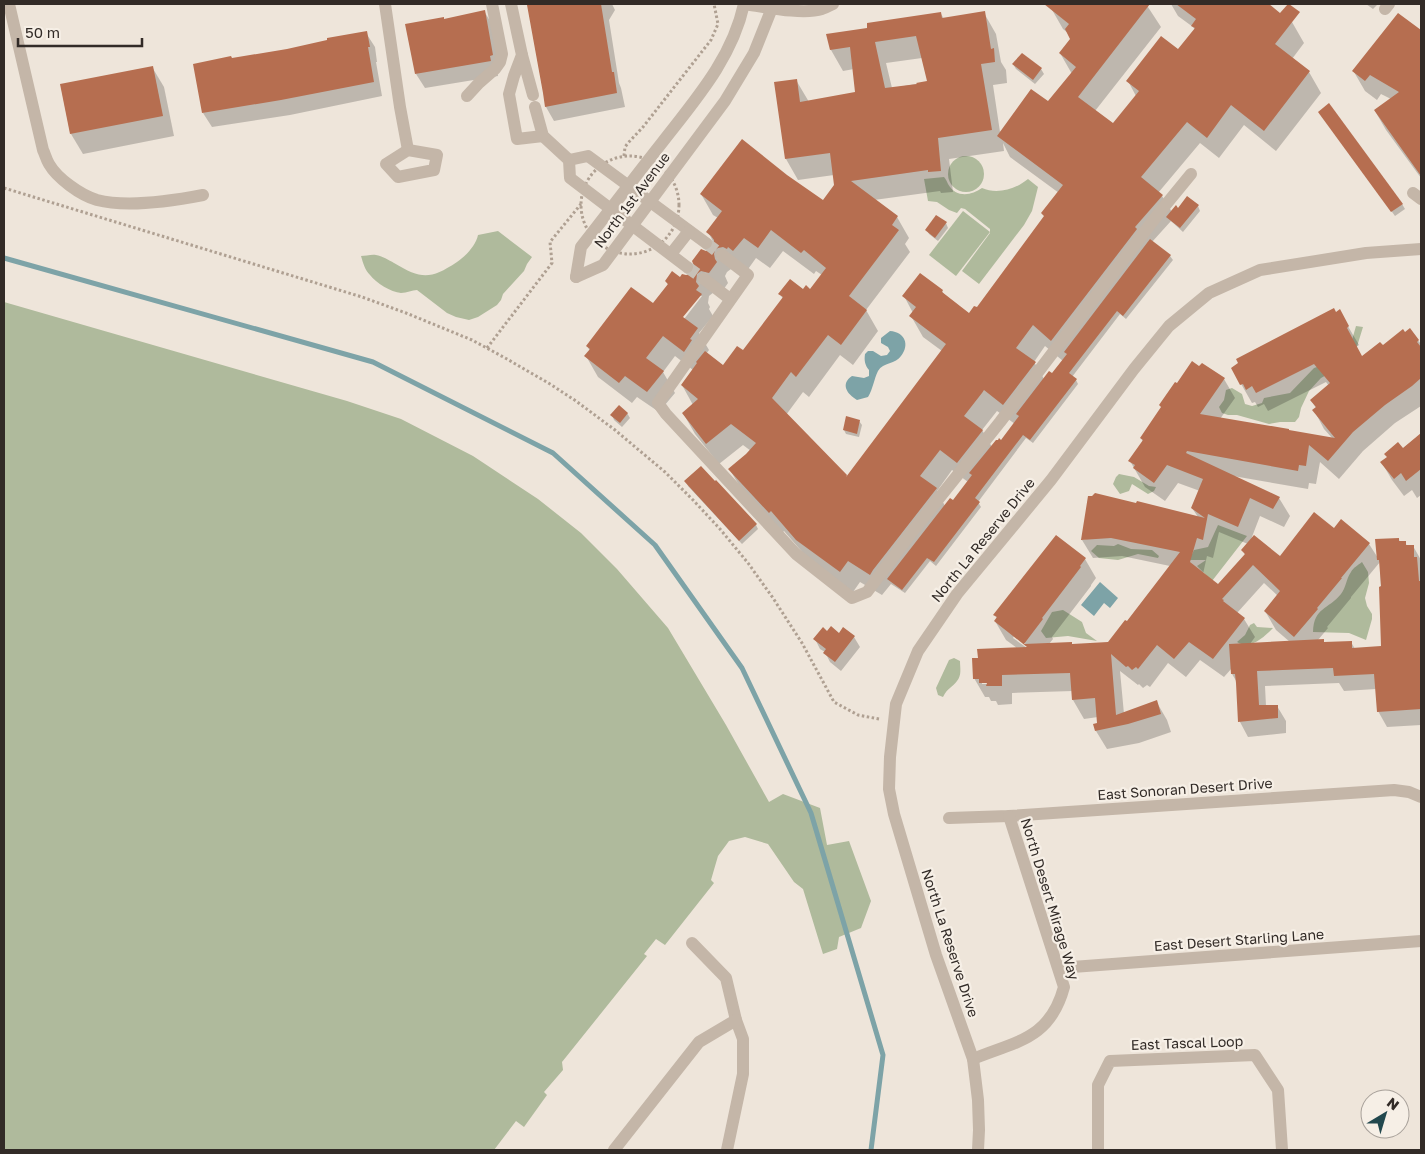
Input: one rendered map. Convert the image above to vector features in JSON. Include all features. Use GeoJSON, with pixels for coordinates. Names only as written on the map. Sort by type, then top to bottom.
{"type":"FeatureCollection","features":[{"type":"Feature","properties":{"kind":"street"},"geometry":{"type":"LineString","coordinates":[[9,4],[43,150],[49,164],[58,175],[73,188],[96,200],[138,204],[203,195]]}},
{"type":"Feature","properties":{"kind":"street"},"geometry":{"type":"LineString","coordinates":[[385,4],[408,150]]}},
{"type":"Feature","properties":{"kind":"street"},"geometry":{"type":"LineString","coordinates":[[466,96],[500,62],[502,54],[492,4]]}},
{"type":"Feature","properties":{"kind":"street"},"geometry":{"type":"LineString","coordinates":[[511,4],[543,136],[569,160],[570,178],[687,267]]}},
{"type":"Feature","properties":{"kind":"street"},"geometry":{"type":"LineString","coordinates":[[744,4],[808,11],[822,9],[833,4]]}},
{"type":"Feature","properties":{"kind":"street","name":"North 1st Avenue"},"geometry":{"type":"LineString","coordinates":[[744,4],[732,41],[706,85],[581,247],[576,277],[602,265],[721,108],[754,54],[772,6]]}},
{"type":"Feature","properties":{"kind":"street"},"geometry":{"type":"LineString","coordinates":[[522,55],[509,94],[517,139],[543,136]]}},
{"type":"Feature","properties":{"kind":"street"},"geometry":{"type":"LineString","coordinates":[[569,160],[588,156],[706,243]]}},
{"type":"Feature","properties":{"kind":"street"},"geometry":{"type":"LineString","coordinates":[[722,256],[748,275],[658,402],[666,414],[796,554],[852,598],[867,592],[1006,414],[1158,213],[1192,174]]}},
{"type":"Feature","properties":{"kind":"street"},"geometry":{"type":"LineString","coordinates":[[671,254],[689,231]]}},
{"type":"Feature","properties":{"kind":"street","name":"North La Reserve Drive"},"geometry":{"type":"LineString","coordinates":[[978,1150],[978,1100],[973,1059],[936,955],[894,814],[890,789],[890,756],[896,704],[918,651],[957,594],[1051,480],[1134,369],[1169,326],[1209,293],[1260,270],[1366,253],[1421,249]]}},
{"type":"Feature","properties":{"kind":"street"},"geometry":{"type":"LineString","coordinates":[[704,280],[730,299]]}},
{"type":"Feature","properties":{"kind":"street","name":"East Sonoran Desert Drive"},"geometry":{"type":"LineString","coordinates":[[949,818],[1009,816],[1394,790],[1409,792],[1421,797]]}},
{"type":"Feature","properties":{"kind":"street","name":"North Desert Mirage Way"},"geometry":{"type":"LineString","coordinates":[[973,1059],[1025,1039],[1040,1030],[1052,1016],[1060,1002],[1064,987],[1009,816]]}},
{"type":"Feature","properties":{"kind":"street","name":"East Desert Starling Lane"},"geometry":{"type":"LineString","coordinates":[[1058,968],[1421,941]]}},
{"type":"Feature","properties":{"kind":"street"},"geometry":{"type":"LineString","coordinates":[[692,943],[726,978],[736,1020],[744,1039],[744,1074],[727,1150]]}},
{"type":"Feature","properties":{"kind":"street"},"geometry":{"type":"LineString","coordinates":[[614,1150],[699,1042],[736,1020]]}},
{"type":"Feature","properties":{"kind":"street","name":"East Tascal Loop"},"geometry":{"type":"LineString","coordinates":[[1098,1150],[1098,1085],[1110,1061],[1255,1055],[1278,1090],[1282,1150]]}},
{"type":"Feature","properties":{"kind":"path"},"geometry":{"type":"LineString","coordinates":[[624,156],[625,147],[628,143],[643,127],[711,40],[718,24],[714,4]]}},
{"type":"Feature","properties":{"kind":"path"},"geometry":{"type":"LineString","coordinates":[[4,188],[362,297],[457,333],[550,384],[615,430],[665,472],[693,500],[743,556],[773,598],[802,643],[834,702],[858,715],[879,719]]}},
{"type":"Feature","properties":{"kind":"path"},"geometry":{"type":"LineString","coordinates":[[487,348],[552,263],[550,242],[582,204]]}},
{"type":"Feature","properties":{"kind":"green space"},"geometry":{"type":"Polygon","coordinates":[[[966,156],[973,157],[979,161],[983,167],[983,181],[979,187],[973,191],[966,192],[959,191],[953,187],[949,181],[948,174],[949,167],[953,161],[959,157],[966,156]]]}},
{"type":"Feature","properties":{"kind":"green space"},"geometry":{"type":"Polygon","coordinates":[[[944,177],[951,189],[959,194],[973,193],[982,188],[994,191],[1006,190],[1018,186],[1028,179],[1038,187],[1032,211],[1024,225],[979,284],[962,271],[990,233],[990,229],[965,209],[961,208],[957,213],[937,202],[928,201],[924,179],[944,177]]]}},
{"type":"Feature","properties":{"kind":"green space"},"geometry":{"type":"Polygon","coordinates":[[[963,211],[990,232],[956,276],[929,255],[963,211]]]}},
{"type":"Feature","properties":{"kind":"green space"},"geometry":{"type":"Polygon","coordinates":[[[498,231],[532,257],[524,271],[503,294],[497,305],[478,317],[469,320],[447,313],[417,290],[401,293],[384,287],[368,273],[361,256],[378,256],[411,272],[426,275],[432,274],[448,268],[464,257],[473,246],[478,235],[498,231]]]}},
{"type":"Feature","properties":{"kind":"green space"},"geometry":{"type":"Polygon","coordinates":[[[4,302],[347,401],[401,419],[473,456],[538,499],[581,533],[617,569],[668,628],[769,802],[783,794],[820,808],[827,845],[849,841],[871,901],[861,928],[839,937],[837,949],[823,954],[803,889],[794,882],[768,844],[745,837],[729,841],[718,856],[711,880],[714,883],[665,945],[656,939],[644,954],[647,956],[562,1062],[563,1070],[544,1092],[547,1095],[524,1127],[516,1121],[494,1150],[4,1150],[4,302]]]}},
{"type":"Feature","properties":{"kind":"green space"},"geometry":{"type":"Polygon","coordinates":[[[1356,326],[1363,327],[1355,353],[1339,368],[1321,378],[1309,391],[1299,417],[1295,422],[1269,424],[1222,413],[1219,407],[1224,400],[1226,390],[1232,388],[1242,394],[1245,404],[1252,406],[1262,403],[1264,398],[1290,393],[1314,368],[1323,365],[1350,347],[1356,326]]]}},
{"type":"Feature","properties":{"kind":"green space"},"geometry":{"type":"Polygon","coordinates":[[[1119,474],[1134,477],[1149,486],[1156,487],[1154,491],[1148,494],[1132,484],[1129,491],[1120,494],[1113,484],[1119,474]]]}},
{"type":"Feature","properties":{"kind":"green space"},"geometry":{"type":"Polygon","coordinates":[[[1218,525],[1247,536],[1212,581],[1197,566],[1206,560],[1189,560],[1194,550],[1208,547],[1218,525]]]}},
{"type":"Feature","properties":{"kind":"green space"},"geometry":{"type":"Polygon","coordinates":[[[1118,544],[1131,549],[1152,550],[1159,556],[1158,558],[1138,554],[1118,560],[1099,558],[1091,551],[1097,545],[1114,546],[1118,544]]]}},
{"type":"Feature","properties":{"kind":"green space"},"geometry":{"type":"Polygon","coordinates":[[[1362,562],[1368,572],[1369,583],[1365,598],[1372,614],[1366,640],[1349,633],[1313,632],[1319,613],[1341,594],[1352,571],[1362,562]]]}},
{"type":"Feature","properties":{"kind":"green space"},"geometry":{"type":"Polygon","coordinates":[[[1063,610],[1082,622],[1086,633],[1097,641],[1068,636],[1046,638],[1041,631],[1052,612],[1063,610]]]}},
{"type":"Feature","properties":{"kind":"green space"},"geometry":{"type":"Polygon","coordinates":[[[1254,623],[1257,627],[1273,628],[1252,643],[1242,644],[1237,642],[1245,635],[1250,625],[1254,623]]]}},
{"type":"Feature","properties":{"kind":"green space"},"geometry":{"type":"Polygon","coordinates":[[[954,658],[960,661],[960,676],[943,697],[938,695],[936,688],[949,660],[954,658]]]}},
{"type":"Feature","properties":{"kind":"water"},"geometry":{"type":"Polygon","coordinates":[[[890,331],[902,336],[905,344],[904,352],[899,359],[880,368],[868,397],[857,400],[846,389],[846,382],[852,376],[864,378],[869,376],[865,354],[868,351],[873,351],[881,356],[887,355],[890,351],[888,347],[881,343],[881,338],[890,331]]]}},
{"type":"Feature","properties":{"kind":"water"},"geometry":{"type":"Polygon","coordinates":[[[1100,582],[1118,598],[1110,608],[1104,603],[1094,616],[1081,605],[1100,582]]]}},
{"type":"Feature","properties":{"kind":"building"},"geometry":{"type":"Polygon","coordinates":[[[601,4],[617,93],[545,107],[527,5],[601,4]]]}},
{"type":"Feature","properties":{"kind":"building"},"geometry":{"type":"Polygon","coordinates":[[[1044,4],[1150,4],[1078,97],[1113,123],[1139,91],[1126,81],[1161,36],[1178,49],[1195,28],[1191,26],[1196,19],[1176,4],[1269,4],[1280,13],[1289,4],[1300,12],[1275,44],[1310,71],[1264,131],[1231,105],[1207,138],[1187,122],[1141,177],[1163,195],[1135,227],[1137,229],[1051,341],[1033,325],[1016,348],[1036,362],[1003,405],[984,390],[964,416],[983,430],[957,463],[940,450],[920,476],[937,488],[870,575],[848,561],[840,572],[796,540],[771,511],[769,513],[728,469],[756,443],[731,424],[706,444],[682,413],[698,399],[681,385],[705,351],[723,365],[737,346],[743,350],[783,297],[778,294],[790,279],[803,289],[806,285],[810,289],[826,268],[804,250],[801,253],[771,230],[758,248],[744,238],[733,251],[728,247],[727,249],[723,247],[715,250],[714,254],[717,262],[709,273],[701,271],[697,274],[696,282],[699,286],[696,290],[702,294],[683,317],[698,328],[684,352],[663,336],[646,358],[664,371],[647,392],[625,376],[619,383],[584,356],[590,349],[586,346],[631,287],[653,303],[668,284],[665,281],[672,271],[680,277],[682,274],[686,275],[694,272],[695,268],[692,261],[701,249],[706,251],[712,248],[714,244],[714,240],[706,232],[722,211],[700,194],[742,139],[787,175],[823,200],[834,185],[830,153],[785,159],[774,82],[797,79],[800,102],[855,92],[850,47],[830,50],[826,34],[867,28],[867,23],[941,12],[942,18],[985,11],[991,49],[994,48],[995,62],[981,64],[992,130],[938,138],[941,171],[928,172],[928,170],[851,181],[898,216],[892,225],[899,230],[849,296],[867,310],[841,345],[828,335],[796,377],[791,372],[772,398],[847,475],[846,477],[946,344],[909,316],[916,307],[902,296],[920,273],[969,313],[974,306],[977,307],[1044,216],[1041,213],[1063,185],[997,136],[1031,89],[1048,101],[1076,67],[1059,53],[1070,39],[1065,29],[1069,24],[1044,4]],[[916,36],[875,42],[885,88],[927,81],[916,36]]]}},
{"type":"Feature","properties":{"kind":"building"},"geometry":{"type":"Polygon","coordinates":[[[485,10],[493,55],[490,56],[491,61],[415,74],[405,24],[444,17],[444,19],[485,10]]]}},
{"type":"Feature","properties":{"kind":"building"},"geometry":{"type":"Polygon","coordinates":[[[1398,13],[1421,30],[1421,176],[1374,110],[1399,92],[1370,75],[1365,81],[1352,71],[1398,13]]]}},
{"type":"Feature","properties":{"kind":"building"},"geometry":{"type":"Polygon","coordinates":[[[367,31],[374,82],[202,113],[193,64],[231,56],[232,58],[287,49],[327,40],[327,38],[367,31]]]}},
{"type":"Feature","properties":{"kind":"building"},"geometry":{"type":"Polygon","coordinates":[[[1022,53],[1042,68],[1033,80],[1012,64],[1022,53]]]}},
{"type":"Feature","properties":{"kind":"building"},"geometry":{"type":"Polygon","coordinates":[[[153,66],[163,116],[70,134],[60,84],[153,66]]]}},
{"type":"Feature","properties":{"kind":"building"},"geometry":{"type":"Polygon","coordinates":[[[1329,103],[1403,204],[1391,212],[1318,112],[1329,103]]]}},
{"type":"Feature","properties":{"kind":"building"},"geometry":{"type":"Polygon","coordinates":[[[1187,196],[1199,205],[1180,228],[1166,217],[1176,205],[1178,208],[1187,196]]]}},
{"type":"Feature","properties":{"kind":"building"},"geometry":{"type":"Polygon","coordinates":[[[936,215],[947,222],[935,238],[925,230],[936,215]]]}},
{"type":"Feature","properties":{"kind":"building"},"geometry":{"type":"Polygon","coordinates":[[[1150,239],[1171,255],[1123,316],[1117,311],[1069,373],[1077,379],[1030,440],[1023,435],[975,498],[980,502],[934,562],[927,558],[902,590],[887,579],[950,498],[953,500],[972,475],[969,473],[996,440],[999,438],[1001,440],[1019,416],[1016,414],[1049,371],[1052,373],[1067,354],[1064,352],[1150,239]]]}},
{"type":"Feature","properties":{"kind":"building"},"geometry":{"type":"Polygon","coordinates":[[[1334,308],[1336,312],[1340,309],[1349,326],[1347,328],[1362,356],[1380,342],[1383,345],[1403,329],[1405,332],[1410,328],[1419,340],[1417,342],[1421,347],[1421,378],[1353,432],[1328,461],[1309,445],[1306,466],[1299,465],[1298,471],[1187,451],[1186,453],[1280,497],[1273,509],[1250,498],[1238,527],[1208,514],[1203,540],[1197,538],[1190,562],[1218,584],[1245,554],[1241,550],[1254,535],[1280,556],[1314,512],[1334,528],[1341,519],[1370,543],[1294,637],[1264,611],[1280,591],[1253,565],[1222,599],[1245,618],[1213,659],[1189,642],[1174,659],[1157,645],[1138,669],[1136,667],[1132,670],[1111,654],[1116,715],[1157,700],[1161,714],[1095,731],[1093,724],[1097,723],[1095,698],[1072,700],[1070,673],[1002,675],[1002,686],[986,686],[987,683],[979,683],[979,679],[973,679],[972,658],[978,658],[977,649],[1027,647],[994,621],[997,617],[993,615],[1056,535],[1086,558],[1024,644],[1108,642],[1125,620],[1127,621],[1180,552],[1111,538],[1081,540],[1088,496],[1092,496],[1095,493],[1136,503],[1137,501],[1205,518],[1191,508],[1203,479],[1167,465],[1154,483],[1133,468],[1135,465],[1128,461],[1143,440],[1140,438],[1161,407],[1159,405],[1192,361],[1199,366],[1202,363],[1225,378],[1200,414],[1335,438],[1312,410],[1316,407],[1310,400],[1330,383],[1314,364],[1256,393],[1252,386],[1246,390],[1243,384],[1240,385],[1231,368],[1238,363],[1236,359],[1334,308]]]}},
{"type":"Feature","properties":{"kind":"building"},"geometry":{"type":"Polygon","coordinates":[[[619,405],[628,413],[620,423],[610,415],[619,405]]]}},
{"type":"Feature","properties":{"kind":"building"},"geometry":{"type":"Polygon","coordinates":[[[846,416],[860,420],[857,434],[843,430],[846,416]]]}},
{"type":"Feature","properties":{"kind":"building"},"geometry":{"type":"Polygon","coordinates":[[[1421,433],[1421,469],[1406,481],[1401,473],[1394,479],[1380,462],[1387,457],[1384,454],[1398,442],[1403,448],[1421,433]]]}},
{"type":"Feature","properties":{"kind":"building"},"geometry":{"type":"Polygon","coordinates":[[[701,466],[757,524],[739,541],[684,481],[701,466]]]}},
{"type":"Feature","properties":{"kind":"building"},"geometry":{"type":"Polygon","coordinates":[[[1399,538],[1399,541],[1406,541],[1406,545],[1414,545],[1414,557],[1417,557],[1419,581],[1421,581],[1421,709],[1377,712],[1374,674],[1334,676],[1333,668],[1257,671],[1259,705],[1278,705],[1278,718],[1238,722],[1235,674],[1231,674],[1229,644],[1324,639],[1324,642],[1352,641],[1352,648],[1381,646],[1379,587],[1381,586],[1375,539],[1399,538]]]}},
{"type":"Feature","properties":{"kind":"building"},"geometry":{"type":"Polygon","coordinates":[[[831,626],[839,633],[843,627],[855,636],[835,662],[823,653],[826,649],[813,639],[823,627],[827,631],[831,626]]]}},
{"type":"Feature","properties":{"kind":"waterway"},"geometry":{"type":"LineString","coordinates":[[4,258],[373,362],[553,453],[655,545],[742,668],[811,813],[883,1055],[871,1150]]}},
{"type":"Feature","properties":{"kind":"tunnel"},"geometry":{"type":"LineString","coordinates":[[706,243],[722,255]]}},
{"type":"Feature","properties":{"kind":"tunnel"},"geometry":{"type":"LineString","coordinates":[[687,267],[704,279]]}}]}
